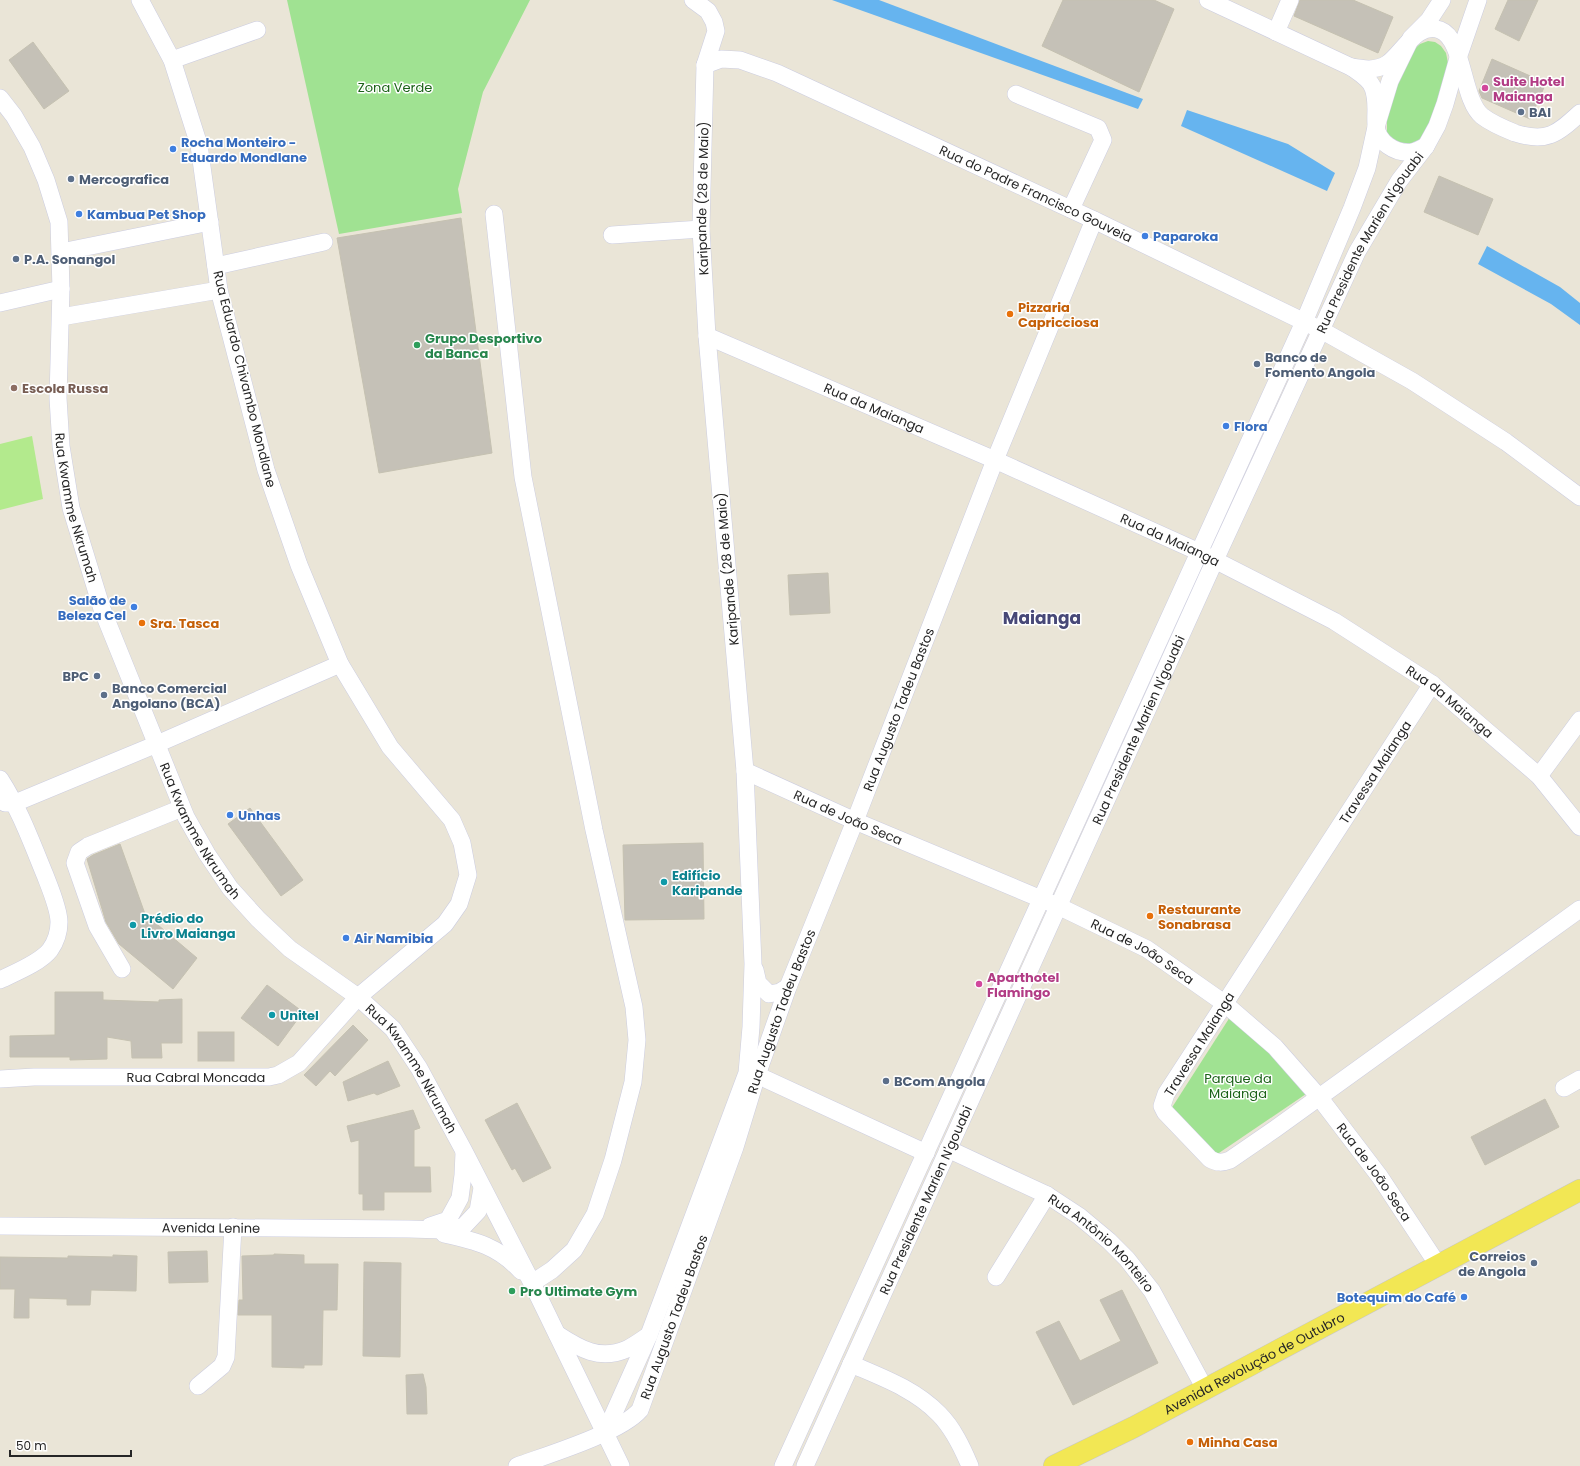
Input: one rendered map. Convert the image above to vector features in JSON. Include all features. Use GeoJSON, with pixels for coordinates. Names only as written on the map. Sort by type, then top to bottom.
{"type":"FeatureCollection","features":[{"type":"Feature","properties":{"kind":"main road","name":"Avenida Revolução de Outubro"},"geometry":{"type":"LineString","coordinates":[[1054,1466],[1134,1427],[1580,1190]]}},
{"type":"Feature","properties":{"kind":"street","name":"Rua Eduardo Chivambo Mondlane"},"geometry":{"type":"LineString","coordinates":[[140,0],[172,60],[199,145],[219,290],[266,470],[299,565],[340,664],[390,747],[452,820],[462,843],[468,875],[459,904],[445,924],[358,997]]}},
{"type":"Feature","properties":{"kind":"street","name":"Karipande (28 de Maio)"},"geometry":{"type":"LineString","coordinates":[[693,0],[708,11],[714,22],[716,31],[705,65],[701,229],[707,336],[745,771],[753,964],[752,1074]]}},
{"type":"Feature","properties":{"kind":"street"},"geometry":{"type":"LineString","coordinates":[[1208,0],[1351,67],[1363,76],[1373,87],[1376,103],[1376,127],[1382,141],[1395,150],[1411,152],[1426,146]]}},
{"type":"Feature","properties":{"kind":"street"},"geometry":{"type":"LineString","coordinates":[[1276,32],[1290,0]]}},
{"type":"Feature","properties":{"kind":"street","name":"Rua Presidente Marien N'gouabi"},"geometry":{"type":"LineString","coordinates":[[783,1466],[1304,322],[1352,208],[1367,168],[1376,127],[1390,81],[1411,38],[1429,20],[1442,0]]}},
{"type":"Feature","properties":{"kind":"street","name":"Rua Presidente Marien N'gouabi"},"geometry":{"type":"LineString","coordinates":[[805,1466],[1215,560],[1357,252],[1399,181],[1426,146],[1437,126],[1478,0]]}},
{"type":"Feature","properties":{"kind":"street"},"geometry":{"type":"LineString","coordinates":[[172,60],[257,30]]}},
{"type":"Feature","properties":{"kind":"street"},"geometry":{"type":"LineString","coordinates":[[1351,67],[1367,70],[1386,64],[1398,54],[1411,38],[1427,30],[1441,30],[1452,41],[1474,104],[1482,116],[1511,131],[1526,136],[1545,137],[1563,128],[1580,113]]}},
{"type":"Feature","properties":{"kind":"street","name":"Rua do Padre Francisco Gouveia"},"geometry":{"type":"LineString","coordinates":[[705,65],[721,59],[740,60],[777,73],[1071,209],[1321,330],[1412,381],[1506,442],[1580,497]]}},
{"type":"Feature","properties":{"kind":"street"},"geometry":{"type":"LineString","coordinates":[[1016,94],[1098,128],[1103,140],[1071,209]]}},
{"type":"Feature","properties":{"kind":"street","name":"Rua Kwamme Nkrumah"},"geometry":{"type":"LineString","coordinates":[[0,98],[14,116],[46,180],[59,222],[61,252],[61,317],[58,398],[60,440],[71,508],[102,609],[182,808],[207,854],[230,888],[258,919],[290,949],[358,997],[393,1028],[419,1068],[464,1151],[532,1283],[621,1466]]}},
{"type":"Feature","properties":{"kind":"street"},"geometry":{"type":"LineString","coordinates":[[421,1229],[472,1240],[496,1250],[512,1261],[532,1283],[552,1270],[574,1250],[595,1214],[613,1160],[633,1082],[637,1040],[634,1007],[594,830],[524,477],[494,214]]}},
{"type":"Feature","properties":{"kind":"street","name":"Rua Augusto Tadeu Bastos"},"geometry":{"type":"LineString","coordinates":[[605,1433],[649,1335],[752,1074],[855,821],[995,460],[1094,220]]}},
{"type":"Feature","properties":{"kind":"street"},"geometry":{"type":"LineString","coordinates":[[61,252],[210,222]]}},
{"type":"Feature","properties":{"kind":"street"},"geometry":{"type":"LineString","coordinates":[[612,236],[701,229]]}},
{"type":"Feature","properties":{"kind":"street"},"geometry":{"type":"LineString","coordinates":[[216,266],[324,242]]}},
{"type":"Feature","properties":{"kind":"street"},"geometry":{"type":"LineString","coordinates":[[0,303],[61,289]]}},
{"type":"Feature","properties":{"kind":"street"},"geometry":{"type":"LineString","coordinates":[[61,317],[219,290]]}},
{"type":"Feature","properties":{"kind":"street","name":"Rua da Maianga"},"geometry":{"type":"LineString","coordinates":[[707,336],[995,460],[1199,552],[1334,621],[1432,684],[1538,776],[1580,827]]}},
{"type":"Feature","properties":{"kind":"street"},"geometry":{"type":"LineString","coordinates":[[8,801],[157,744],[340,664]]}},
{"type":"Feature","properties":{"kind":"street","name":"Travessa Maianga"},"geometry":{"type":"LineString","coordinates":[[1432,684],[1166,1094],[1162,1106],[1165,1112],[1210,1159],[1219,1163],[1230,1160],[1580,909]]}},
{"type":"Feature","properties":{"kind":"street"},"geometry":{"type":"LineString","coordinates":[[1538,776],[1580,720]]}},
{"type":"Feature","properties":{"kind":"street","name":"Rua de João Seca"},"geometry":{"type":"LineString","coordinates":[[745,771],[855,821],[1041,898],[1147,949],[1224,1003],[1275,1047],[1319,1097],[1380,1177],[1438,1265]]}},
{"type":"Feature","properties":{"kind":"street"},"geometry":{"type":"LineString","coordinates":[[0,779],[8,801],[53,895],[59,922],[56,938],[49,951],[44,956],[0,980]]}},
{"type":"Feature","properties":{"kind":"street"},"geometry":{"type":"LineString","coordinates":[[122,970],[97,926],[75,863],[79,852],[88,846],[182,808]]}},
{"type":"Feature","properties":{"kind":"street"},"geometry":{"type":"LineString","coordinates":[[753,964],[758,983],[769,994],[780,992],[788,987]]}},
{"type":"Feature","properties":{"kind":"street","name":"Rua Cabral Moncada"},"geometry":{"type":"LineString","coordinates":[[0,1079],[34,1077],[269,1077],[278,1075],[299,1063],[358,997]]}},
{"type":"Feature","properties":{"kind":"street"},"geometry":{"type":"LineString","coordinates":[[752,1074],[926,1153]]}},
{"type":"Feature","properties":{"kind":"street","name":"Rua Augusto Tadeu Bastos"},"geometry":{"type":"LineString","coordinates":[[605,1433],[634,1417],[640,1410],[735,1147],[752,1074]]}},
{"type":"Feature","properties":{"kind":"street"},"geometry":{"type":"LineString","coordinates":[[1564,1088],[1580,1079]]}},
{"type":"Feature","properties":{"kind":"street","name":"Rua Antônio Monteiro"},"geometry":{"type":"LineString","coordinates":[[948,1149],[1047,1195],[1079,1216],[1109,1241],[1127,1259],[1152,1291],[1205,1389]]}},
{"type":"Feature","properties":{"kind":"street","name":"Avenida Lenine"},"geometry":{"type":"LineString","coordinates":[[421,1229],[448,1220],[460,1198],[464,1151]]}},
{"type":"Feature","properties":{"kind":"street","name":"Avenida Lenine"},"geometry":{"type":"LineString","coordinates":[[0,1226],[443,1230],[463,1227],[478,1211],[482,1188]]}},
{"type":"Feature","properties":{"kind":"street"},"geometry":{"type":"LineString","coordinates":[[996,1277],[1047,1195]]}},
{"type":"Feature","properties":{"kind":"street"},"geometry":{"type":"LineString","coordinates":[[198,1386],[222,1366],[226,1357],[233,1227]]}},
{"type":"Feature","properties":{"kind":"street"},"geometry":{"type":"LineString","coordinates":[[557,1334],[578,1348],[602,1355],[627,1349],[649,1335]]}},
{"type":"Feature","properties":{"kind":"street"},"geometry":{"type":"LineString","coordinates":[[851,1364],[892,1381],[920,1398],[938,1413],[952,1430],[970,1466]]}},
{"type":"Feature","properties":{"kind":"street"},"geometry":{"type":"LineString","coordinates":[[517,1466],[605,1433]]}},
{"type":"Feature","properties":{"kind":"green space","name":"Zona Verde"},"geometry":{"type":"Polygon","coordinates":[[[287,0],[530,0],[483,92],[458,189],[462,213],[339,234],[287,0]]]}},
{"type":"Feature","properties":{"kind":"green space"},"geometry":{"type":"Polygon","coordinates":[[[1428,41],[1435,42],[1441,46],[1446,53],[1449,68],[1426,132],[1414,145],[1398,146],[1387,135],[1388,102],[1409,54],[1420,44],[1428,41]]]}},
{"type":"Feature","properties":{"kind":"green space"},"geometry":{"type":"Polygon","coordinates":[[[32,436],[43,499],[0,510],[0,444],[32,436]]]}},
{"type":"Feature","properties":{"kind":"green space","name":"Parque da Maianga"},"geometry":{"type":"Polygon","coordinates":[[[1230,1017],[1269,1053],[1306,1094],[1216,1155],[1171,1109],[1230,1017]]]}},
{"type":"Feature","properties":{"kind":"water"},"geometry":{"type":"Polygon","coordinates":[[[832,0],[879,0],[1143,99],[1138,109],[832,0]]]}},
{"type":"Feature","properties":{"kind":"water"},"geometry":{"type":"Polygon","coordinates":[[[1187,110],[1288,144],[1335,173],[1327,191],[1181,126],[1187,110]]]}},
{"type":"Feature","properties":{"kind":"water"},"geometry":{"type":"Polygon","coordinates":[[[1487,246],[1560,287],[1580,303],[1580,325],[1551,304],[1478,264],[1487,246]]]}},
{"type":"Feature","properties":{"kind":"building"},"geometry":{"type":"Polygon","coordinates":[[[1063,0],[1154,0],[1174,9],[1139,92],[1042,46],[1063,0]]]}},
{"type":"Feature","properties":{"kind":"building"},"geometry":{"type":"Polygon","coordinates":[[[1300,0],[1353,0],[1393,17],[1378,53],[1294,16],[1300,0]]]}},
{"type":"Feature","properties":{"kind":"building"},"geometry":{"type":"Polygon","coordinates":[[[1508,0],[1538,0],[1519,41],[1495,29],[1508,0]]]}},
{"type":"Feature","properties":{"kind":"building"},"geometry":{"type":"Polygon","coordinates":[[[33,42],[69,91],[44,109],[9,60],[33,42]]]}},
{"type":"Feature","properties":{"kind":"building"},"geometry":{"type":"Polygon","coordinates":[[[1492,59],[1546,83],[1530,119],[1482,98],[1479,91],[1492,59]]]}},
{"type":"Feature","properties":{"kind":"building"},"geometry":{"type":"Polygon","coordinates":[[[1439,176],[1493,199],[1478,235],[1424,212],[1439,176]]]}},
{"type":"Feature","properties":{"kind":"building","name":"Grupo Desportivo da Banca"},"geometry":{"type":"Polygon","coordinates":[[[461,218],[492,453],[379,473],[337,238],[461,218]]]}},
{"type":"Feature","properties":{"kind":"building"},"geometry":{"type":"Polygon","coordinates":[[[828,573],[830,613],[790,615],[788,575],[828,573]]]}},
{"type":"Feature","properties":{"kind":"building"},"geometry":{"type":"Polygon","coordinates":[[[250,808],[303,880],[281,896],[228,824],[250,808]]]}},
{"type":"Feature","properties":{"kind":"building","name":"Edifício Karipande"},"geometry":{"type":"Polygon","coordinates":[[[703,843],[704,919],[625,920],[623,845],[703,843]]]}},
{"type":"Feature","properties":{"kind":"building","name":"Prédio do Livro Maianga"},"geometry":{"type":"Polygon","coordinates":[[[120,844],[145,914],[197,958],[173,989],[119,944],[106,922],[87,859],[120,844]]]}},
{"type":"Feature","properties":{"kind":"building","name":"Unitel"},"geometry":{"type":"Polygon","coordinates":[[[267,985],[303,1012],[278,1046],[241,1018],[267,985]]]}},
{"type":"Feature","properties":{"kind":"building"},"geometry":{"type":"Polygon","coordinates":[[[55,992],[103,992],[103,1000],[159,1002],[159,1000],[182,999],[182,1043],[161,1043],[162,1058],[132,1058],[131,1041],[107,1037],[107,1059],[70,1060],[70,1057],[10,1057],[10,1036],[55,1035],[55,992]]]}},
{"type":"Feature","properties":{"kind":"building"},"geometry":{"type":"Polygon","coordinates":[[[353,1025],[368,1040],[335,1076],[330,1071],[316,1086],[304,1075],[353,1025]]]}},
{"type":"Feature","properties":{"kind":"building"},"geometry":{"type":"Polygon","coordinates":[[[198,1032],[234,1032],[234,1061],[198,1061],[198,1032]]]}},
{"type":"Feature","properties":{"kind":"building"},"geometry":{"type":"Polygon","coordinates":[[[388,1061],[400,1086],[377,1095],[374,1093],[348,1101],[343,1082],[388,1061]]]}},
{"type":"Feature","properties":{"kind":"building"},"geometry":{"type":"Polygon","coordinates":[[[1545,1099],[1559,1127],[1485,1165],[1471,1137],[1545,1099]]]}},
{"type":"Feature","properties":{"kind":"building"},"geometry":{"type":"Polygon","coordinates":[[[517,1103],[551,1168],[523,1182],[515,1168],[512,1170],[485,1120],[517,1103]]]}},
{"type":"Feature","properties":{"kind":"building"},"geometry":{"type":"Polygon","coordinates":[[[413,1110],[420,1128],[414,1130],[414,1167],[430,1167],[431,1192],[384,1192],[384,1210],[363,1210],[363,1194],[359,1194],[359,1140],[351,1142],[347,1126],[413,1110]]]}},
{"type":"Feature","properties":{"kind":"building"},"geometry":{"type":"Polygon","coordinates":[[[207,1251],[208,1282],[169,1283],[168,1252],[207,1251]]]}},
{"type":"Feature","properties":{"kind":"building"},"geometry":{"type":"Polygon","coordinates":[[[274,1254],[304,1255],[304,1264],[338,1264],[337,1310],[323,1310],[322,1365],[304,1365],[304,1368],[272,1367],[272,1315],[238,1315],[239,1300],[243,1300],[242,1256],[274,1254]]]}},
{"type":"Feature","properties":{"kind":"building"},"geometry":{"type":"Polygon","coordinates":[[[113,1255],[137,1256],[136,1291],[91,1290],[90,1305],[67,1305],[67,1299],[29,1298],[29,1318],[14,1318],[15,1289],[0,1289],[0,1257],[68,1258],[68,1256],[113,1257],[113,1255]]]}},
{"type":"Feature","properties":{"kind":"building"},"geometry":{"type":"Polygon","coordinates":[[[364,1262],[401,1263],[400,1357],[363,1356],[364,1262]]]}},
{"type":"Feature","properties":{"kind":"building"},"geometry":{"type":"Polygon","coordinates":[[[1122,1290],[1158,1363],[1073,1405],[1036,1332],[1059,1321],[1080,1361],[1121,1341],[1100,1300],[1122,1290]]]}},
{"type":"Feature","properties":{"kind":"building"},"geometry":{"type":"Polygon","coordinates":[[[423,1374],[426,1387],[427,1414],[407,1414],[406,1375],[423,1374]]]}},
{"type":"Feature","properties":{"kind":"place","name":"Suite Hotel Maianga"},"geometry":{"type":"Point","coordinates":[1485,88]}},
{"type":"Feature","properties":{"kind":"place","name":"BAI"},"geometry":{"type":"Point","coordinates":[1521,112]}},
{"type":"Feature","properties":{"kind":"place","name":"Rocha Monteiro - Eduardo Mondlane"},"geometry":{"type":"Point","coordinates":[173,149]}},
{"type":"Feature","properties":{"kind":"place","name":"Mercografica"},"geometry":{"type":"Point","coordinates":[71,179]}},
{"type":"Feature","properties":{"kind":"place","name":"Kambua Pet Shop"},"geometry":{"type":"Point","coordinates":[79,214]}},
{"type":"Feature","properties":{"kind":"place","name":"Paparoka"},"geometry":{"type":"Point","coordinates":[1145,236]}},
{"type":"Feature","properties":{"kind":"place","name":"P.A. Sonangol"},"geometry":{"type":"Point","coordinates":[16,259]}},
{"type":"Feature","properties":{"kind":"place","name":"Pizzaria Capricciosa"},"geometry":{"type":"Point","coordinates":[1010,314]}},
{"type":"Feature","properties":{"kind":"place","name":"Grupo Desportivo da Banca"},"geometry":{"type":"Point","coordinates":[417,345]}},
{"type":"Feature","properties":{"kind":"place","name":"Banco de Fomento Angola"},"geometry":{"type":"Point","coordinates":[1257,364]}},
{"type":"Feature","properties":{"kind":"place","name":"Escola Russa"},"geometry":{"type":"Point","coordinates":[14,388]}},
{"type":"Feature","properties":{"kind":"place","name":"Flora"},"geometry":{"type":"Point","coordinates":[1226,426]}},
{"type":"Feature","properties":{"kind":"place","name":"Salão de Beleza Cel"},"geometry":{"type":"Point","coordinates":[134,607]}},
{"type":"Feature","properties":{"kind":"place","name":"Sra. Tasca"},"geometry":{"type":"Point","coordinates":[142,623]}},
{"type":"Feature","properties":{"kind":"place","name":"BPC"},"geometry":{"type":"Point","coordinates":[97,676]}},
{"type":"Feature","properties":{"kind":"place","name":"Banco Comercial Angolano (BCA)"},"geometry":{"type":"Point","coordinates":[104,695]}},
{"type":"Feature","properties":{"kind":"place","name":"Unhas"},"geometry":{"type":"Point","coordinates":[230,815]}},
{"type":"Feature","properties":{"kind":"place","name":"Edifício Karipande"},"geometry":{"type":"Point","coordinates":[664,882]}},
{"type":"Feature","properties":{"kind":"place","name":"Restaurante Sonabrasa"},"geometry":{"type":"Point","coordinates":[1150,916]}},
{"type":"Feature","properties":{"kind":"place","name":"Prédio do Livro Maianga"},"geometry":{"type":"Point","coordinates":[133,925]}},
{"type":"Feature","properties":{"kind":"place","name":"Air Namibia"},"geometry":{"type":"Point","coordinates":[346,938]}},
{"type":"Feature","properties":{"kind":"place","name":"Aparthotel Flamingo"},"geometry":{"type":"Point","coordinates":[979,984]}},
{"type":"Feature","properties":{"kind":"place","name":"Unitel"},"geometry":{"type":"Point","coordinates":[272,1015]}},
{"type":"Feature","properties":{"kind":"place","name":"BCom Angola"},"geometry":{"type":"Point","coordinates":[886,1081]}},
{"type":"Feature","properties":{"kind":"place","name":"Correios de Angola"},"geometry":{"type":"Point","coordinates":[1534,1263]}},
{"type":"Feature","properties":{"kind":"place","name":"Pro Ultimate Gym"},"geometry":{"type":"Point","coordinates":[512,1291]}},
{"type":"Feature","properties":{"kind":"place","name":"Botequim do Café"},"geometry":{"type":"Point","coordinates":[1464,1297]}},
{"type":"Feature","properties":{"kind":"place","name":"Minha Casa"},"geometry":{"type":"Point","coordinates":[1190,1442]}},
{"type":"Feature","properties":{"kind":"district","name":"Maianga"},"geometry":{"type":"Point","coordinates":[1042,618]}}]}
